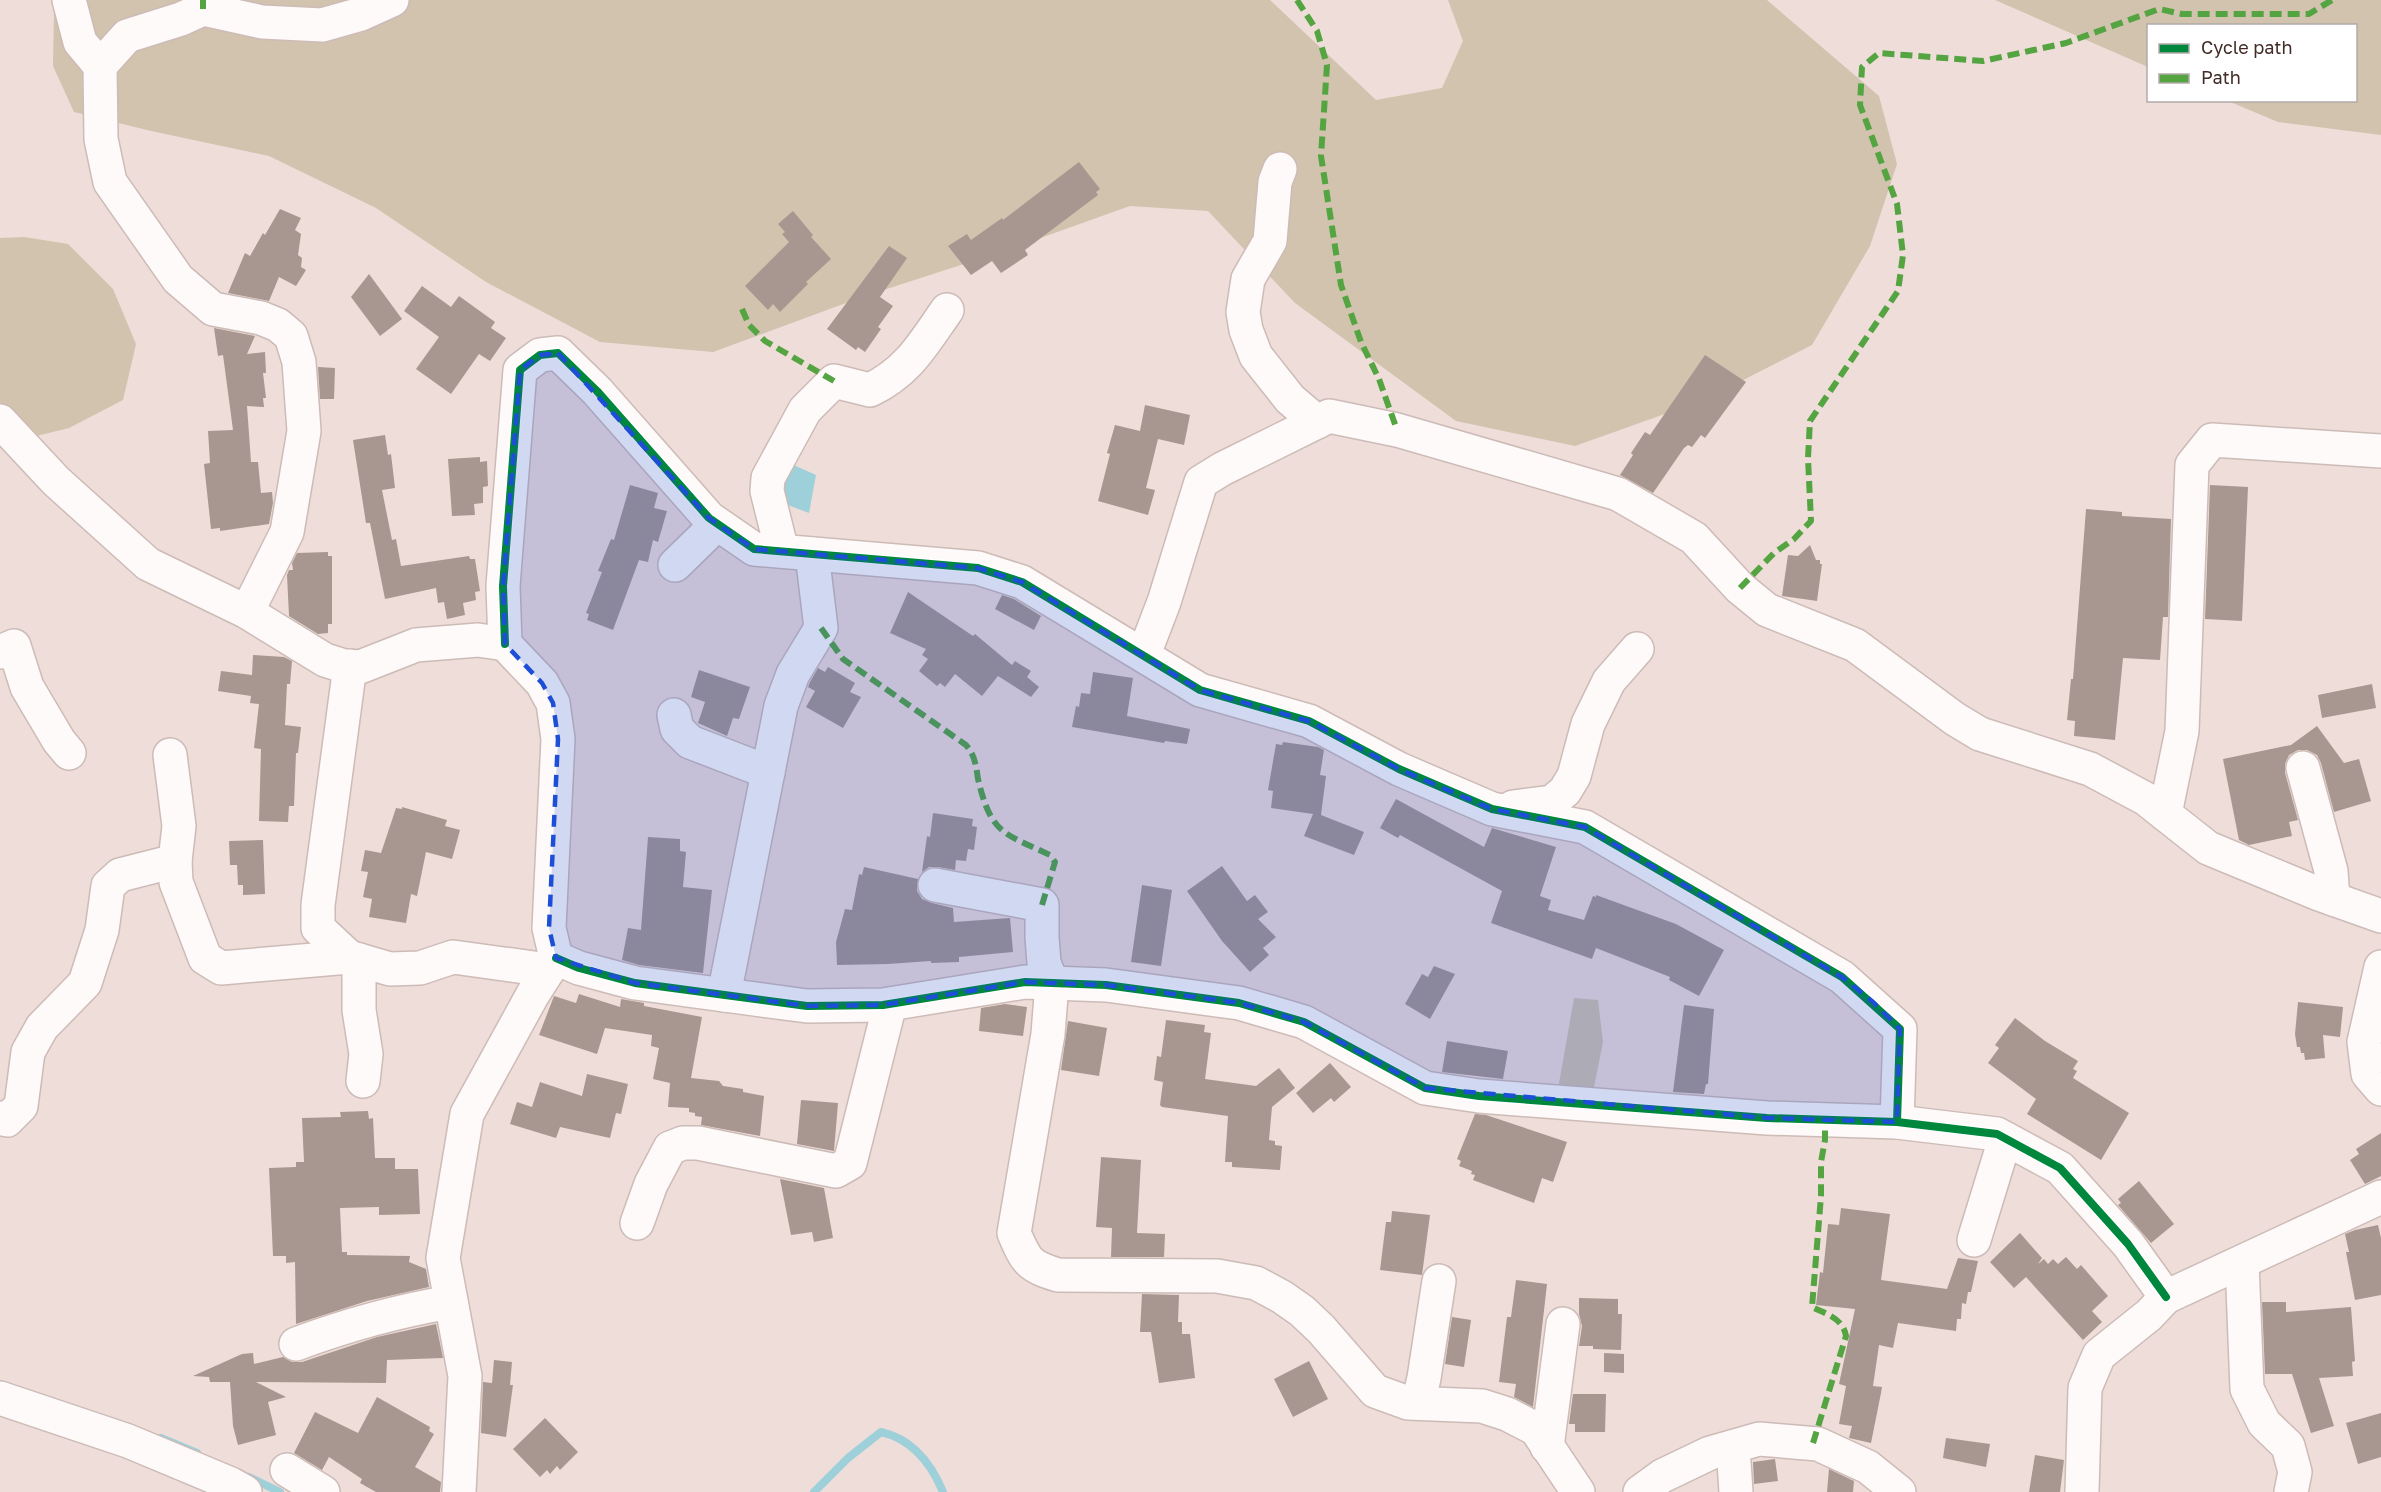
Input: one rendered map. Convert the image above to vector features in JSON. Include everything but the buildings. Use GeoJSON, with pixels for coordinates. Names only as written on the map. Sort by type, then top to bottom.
{"type":"FeatureCollection","features":[{"type":"Feature","properties":{"kind":"street"},"geometry":{"type":"LineString","coordinates":[[69,0],[81,42],[100,66],[101,139],[110,182],[178,279],[213,309],[261,318],[278,325],[291,336],[299,362],[304,431],[287,532],[247,612]]}},
{"type":"Feature","properties":{"kind":"street"},"geometry":{"type":"LineString","coordinates":[[100,66],[127,36],[181,19],[203,9],[262,22],[322,26],[361,14],[392,0]]}},
{"type":"Feature","properties":{"kind":"street"},"geometry":{"type":"LineString","coordinates":[[1280,169],[1275,182],[1270,241],[1248,279],[1243,312],[1246,330],[1256,356],[1290,399],[1317,423]]}},
{"type":"Feature","properties":{"kind":"street"},"geometry":{"type":"LineString","coordinates":[[724,995],[782,706],[793,674],[821,628],[797,552],[767,491],[768,478],[805,410],[834,381],[870,390],[887,382],[908,365],[946,310]]}},
{"type":"Feature","properties":{"kind":"street"},"geometry":{"type":"LineString","coordinates":[[505,644],[503,586],[520,370],[540,355],[558,353],[597,392],[709,518],[754,549],[978,568],[1023,582],[1200,690],[1309,721],[1399,769],[1496,810],[1585,827],[1842,977],[1900,1029],[1897,1122]]}},
{"type":"Feature","properties":{"kind":"street"},"geometry":{"type":"LineString","coordinates":[[1144,654],[1164,602],[1201,482],[1222,469],[1329,416],[1397,430],[1618,494],[1694,538],[1740,588],[1767,610],[1855,645],[1955,719],[1980,734],[2090,768],[2146,799],[2208,848],[2244,865],[2381,916]]}},
{"type":"Feature","properties":{"kind":"street"},"geometry":{"type":"LineString","coordinates":[[0,421],[56,481],[148,564],[247,612],[325,660],[360,667],[416,645],[478,640],[505,644],[542,683],[552,703],[558,739],[549,928],[552,964],[467,1114],[443,1258],[465,1376],[459,1492]]}},
{"type":"Feature","properties":{"kind":"street"},"geometry":{"type":"LineString","coordinates":[[2165,814],[2182,731],[2192,465],[2212,440],[2381,451]]}},
{"type":"Feature","properties":{"kind":"street"},"geometry":{"type":"LineString","coordinates":[[675,565],[717,524]]}},
{"type":"Feature","properties":{"kind":"street"},"geometry":{"type":"LineString","coordinates":[[0,652],[14,646],[27,687],[59,741],[69,753]]}},
{"type":"Feature","properties":{"kind":"street"},"geometry":{"type":"LineString","coordinates":[[1496,810],[1552,802],[1566,791],[1574,776],[1588,724],[1609,681],[1637,649]]}},
{"type":"Feature","properties":{"kind":"street"},"geometry":{"type":"LineString","coordinates":[[350,666],[318,905],[318,928],[354,959],[366,1054],[363,1081]]}},
{"type":"Feature","properties":{"kind":"street"},"geometry":{"type":"LineString","coordinates":[[674,714],[677,729],[690,742],[768,772]]}},
{"type":"Feature","properties":{"kind":"street"},"geometry":{"type":"LineString","coordinates":[[170,754],[178,826],[176,882],[205,958],[221,968],[354,959],[390,969],[400,969],[420,968],[453,957],[552,964],[579,968],[635,983],[807,1006],[890,1004],[1025,982],[1106,985],[1239,1003],[1304,1022],[1425,1088],[1479,1096],[1744,1116],[1897,1122],[1945,1126],[1996,1134],[2060,1168],[2127,1244],[2166,1297]]}},
{"type":"Feature","properties":{"kind":"street"},"geometry":{"type":"LineString","coordinates":[[2303,768],[2331,871],[2333,899]]}},
{"type":"Feature","properties":{"kind":"street"},"geometry":{"type":"LineString","coordinates":[[0,1118],[7,1120],[21,1106],[28,1052],[42,1027],[85,983],[102,930],[108,886],[120,875],[175,861]]}},
{"type":"Feature","properties":{"kind":"street"},"geometry":{"type":"LineString","coordinates":[[935,885],[1042,906],[1044,963],[1052,983],[1048,1034],[1014,1233],[1022,1253],[1035,1268],[1058,1275],[1217,1276],[1256,1283],[1302,1311],[1321,1329],[1375,1391],[1408,1403],[1482,1406],[1507,1414],[1536,1430],[1578,1492]]}},
{"type":"Feature","properties":{"kind":"street"},"geometry":{"type":"LineString","coordinates":[[2381,967],[2364,1042],[2368,1074],[2381,1089]]}},
{"type":"Feature","properties":{"kind":"street"},"geometry":{"type":"LineString","coordinates":[[637,1223],[651,1184],[670,1148],[683,1143],[698,1143],[836,1171],[849,1162],[890,1004]]}},
{"type":"Feature","properties":{"kind":"street"},"geometry":{"type":"LineString","coordinates":[[1974,1240],[2005,1139]]}},
{"type":"Feature","properties":{"kind":"street"},"geometry":{"type":"LineString","coordinates":[[2082,1492],[2085,1388],[2099,1355],[2149,1315],[2166,1297],[2381,1197]]}},
{"type":"Feature","properties":{"kind":"street"},"geometry":{"type":"LineString","coordinates":[[2242,1262],[2247,1389],[2264,1424],[2288,1446],[2295,1472],[2291,1492]]}},
{"type":"Feature","properties":{"kind":"street"},"geometry":{"type":"LineString","coordinates":[[1418,1403],[1425,1378],[1439,1281]]}},
{"type":"Feature","properties":{"kind":"street"},"geometry":{"type":"LineString","coordinates":[[296,1344],[378,1317],[451,1302]]}},
{"type":"Feature","properties":{"kind":"street"},"geometry":{"type":"LineString","coordinates":[[1547,1447],[1563,1324]]}},
{"type":"Feature","properties":{"kind":"street"},"geometry":{"type":"LineString","coordinates":[[0,1398],[128,1441],[245,1492]]}},
{"type":"Feature","properties":{"kind":"street"},"geometry":{"type":"LineString","coordinates":[[1640,1492],[1662,1476],[1710,1453],[1759,1439],[1818,1444],[1868,1467],[1899,1492]]}},
{"type":"Feature","properties":{"kind":"street"},"geometry":{"type":"LineString","coordinates":[[1733,1447],[1736,1492]]}},
{"type":"Feature","properties":{"kind":"street"},"geometry":{"type":"LineString","coordinates":[[287,1470],[323,1492]]}},
{"type":"Feature","properties":{"kind":"highlighted area"},"geometry":{"type":"Polygon","coordinates":[[[558,353],[709,518],[754,549],[978,568],[1022,582],[1200,690],[1309,721],[1399,769],[1492,809],[1585,827],[1842,977],[1873,1002],[1900,1029],[1897,1122],[1767,1118],[1425,1088],[1304,1022],[1239,1003],[1106,985],[1025,982],[883,1005],[807,1006],[635,983],[556,958],[549,928],[558,739],[553,703],[542,683],[505,644],[503,586],[520,370],[540,355],[558,353]]]}},
{"type":"Feature","properties":{"kind":"shaded area"},"geometry":{"type":"Polygon","coordinates":[[[64,0],[1270,0],[1376,100],[1442,88],[1463,41],[1448,0],[1767,0],[1879,96],[1897,164],[1870,246],[1812,345],[1704,400],[1575,446],[1456,421],[1295,303],[1208,211],[1130,206],[1001,252],[865,296],[713,352],[600,342],[486,282],[376,208],[269,156],[74,112],[53,66],[54,9],[64,0]]]}},
{"type":"Feature","properties":{"kind":"shaded area"},"geometry":{"type":"Polygon","coordinates":[[[1995,0],[2381,0],[2381,135],[2278,122],[2230,102],[2357,102],[2357,24],[2147,24],[2147,67],[1995,0]]]}},
{"type":"Feature","properties":{"kind":"shaded area"},"geometry":{"type":"Polygon","coordinates":[[[24,237],[68,244],[113,289],[136,344],[123,400],[69,428],[28,438],[0,428],[0,238],[24,237]]]}},
{"type":"Feature","properties":{"kind":"shaded area"},"geometry":{"type":"Polygon","coordinates":[[[1574,998],[1598,1000],[1603,1042],[1593,1092],[1558,1089],[1574,998]]]}},
{"type":"Feature","properties":{"kind":"water"},"geometry":{"type":"Polygon","coordinates":[[[789,463],[816,475],[809,513],[785,504],[780,486],[789,463]]]}},
{"type":"Feature","properties":{"kind":"waterway"},"geometry":{"type":"LineString","coordinates":[[814,1492],[848,1458],[881,1432],[892,1435],[911,1446],[933,1471],[943,1492]]}},
{"type":"Feature","properties":{"kind":"waterway"},"geometry":{"type":"LineString","coordinates":[[161,1438],[197,1453]]}},
{"type":"Feature","properties":{"kind":"waterway"},"geometry":{"type":"LineString","coordinates":[[249,1477],[280,1492]]}},
{"type":"Feature","properties":{"kind":"marked path"},"geometry":{"type":"LineString","coordinates":[[203,0],[203,9]]}},
{"type":"Feature","properties":{"kind":"marked path"},"geometry":{"type":"LineString","coordinates":[[1297,0],[1317,31],[1327,65],[1321,156],[1341,285],[1361,342],[1379,379],[1397,430]]}},
{"type":"Feature","properties":{"kind":"marked path"},"geometry":{"type":"LineString","coordinates":[[1740,588],[1774,553],[1794,539],[1811,521],[1808,458],[1810,421],[1898,291],[1903,255],[1897,204],[1860,105],[1862,67],[1879,53],[1983,61],[2066,43],[2159,9],[2182,14],[2309,14],[2332,0]]}},
{"type":"Feature","properties":{"kind":"marked path"},"geometry":{"type":"LineString","coordinates":[[742,309],[749,325],[765,341],[834,381]]}},
{"type":"Feature","properties":{"kind":"marked path"},"geometry":{"type":"LineString","coordinates":[[821,628],[843,659],[966,745],[976,765],[983,797],[994,821],[1010,836],[1050,855],[1055,862],[1042,905]]}},
{"type":"Feature","properties":{"kind":"marked path"},"geometry":{"type":"LineString","coordinates":[[1813,1443],[1846,1336],[1838,1321],[1812,1307],[1825,1120]]}},
{"type":"Feature","properties":{"kind":"cycle path"},"geometry":{"type":"LineString","coordinates":[[505,644],[503,586],[520,370],[540,355],[558,353],[597,391],[709,518],[754,549],[978,568],[1022,582],[1200,690],[1309,721],[1399,769],[1492,809],[1585,827],[1842,977],[1900,1029],[1897,1122]]}},
{"type":"Feature","properties":{"kind":"cycle path"},"geometry":{"type":"LineString","coordinates":[[556,958],[579,968],[635,983],[807,1006],[883,1005],[1025,982],[1106,985],[1239,1003],[1304,1022],[1425,1088],[1479,1096],[1767,1118],[1897,1122],[1997,1134],[2060,1168],[2128,1244],[2166,1297]]}}]}
